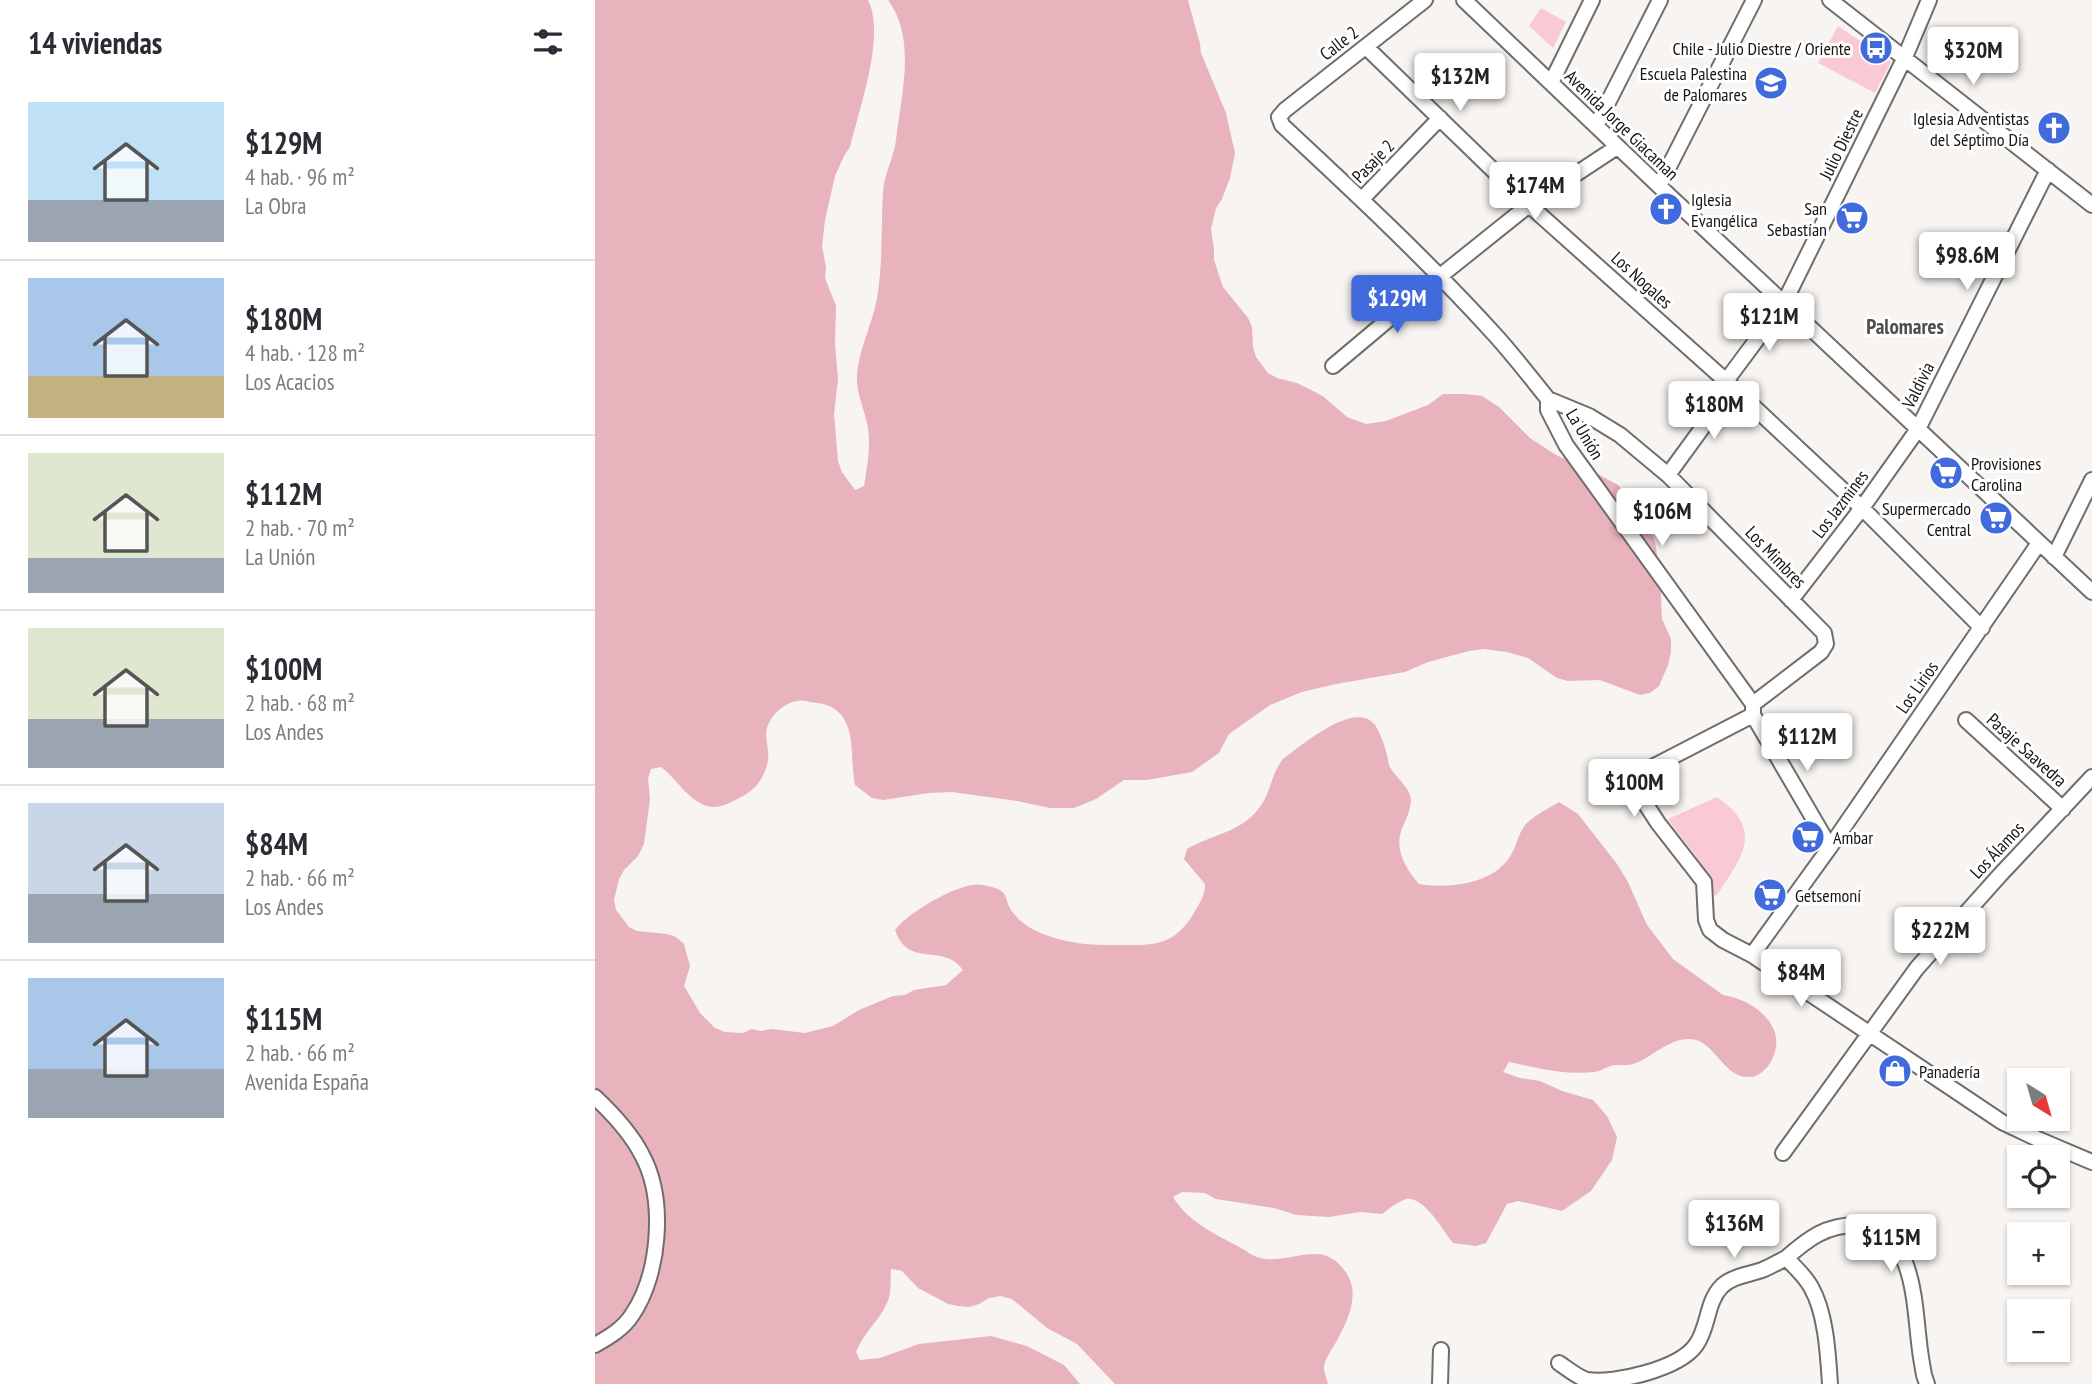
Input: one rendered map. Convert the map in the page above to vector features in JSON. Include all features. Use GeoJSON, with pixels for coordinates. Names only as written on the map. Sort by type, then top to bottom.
{"type":"FeatureCollection","features":[{"type":"Feature","properties":{"kind":"street","name":"Calle 2"},"geometry":{"type":"LineString","coordinates":[[1279,117],[1425,0]]}},
{"type":"Feature","properties":{"kind":"street","name":"Avenida Jorge Giacaman"},"geometry":{"type":"LineString","coordinates":[[1464,0],[2092,592]]}},
{"type":"Feature","properties":{"kind":"street"},"geometry":{"type":"LineString","coordinates":[[1551,83],[1592,0]]}},
{"type":"Feature","properties":{"kind":"street"},"geometry":{"type":"LineString","coordinates":[[1596,126],[1660,0]]}},
{"type":"Feature","properties":{"kind":"street"},"geometry":{"type":"LineString","coordinates":[[1659,186],[1754,0]]}},
{"type":"Feature","properties":{"kind":"street"},"geometry":{"type":"LineString","coordinates":[[1830,0],[2092,205]]}},
{"type":"Feature","properties":{"kind":"street","name":"Julio Diestre"},"geometry":{"type":"LineString","coordinates":[[1668,475],[1784,303],[1905,57],[1929,0]]}},
{"type":"Feature","properties":{"kind":"street","name":"Los Nogales"},"geometry":{"type":"LineString","coordinates":[[1366,47],[1529,205],[1729,384],[1862,508],[1982,628]]}},
{"type":"Feature","properties":{"kind":"street","name":"La Unión"},"geometry":{"type":"LineString","coordinates":[[1279,117],[1282,125],[1362,199],[1497,337],[1548,399],[1548,410],[1566,445],[1753,710],[1830,847]]}},
{"type":"Feature","properties":{"kind":"street","name":"Pasaje 2"},"geometry":{"type":"LineString","coordinates":[[1362,199],[1440,118]]}},
{"type":"Feature","properties":{"kind":"street"},"geometry":{"type":"LineString","coordinates":[[1333,366],[1529,205],[1617,147]]}},
{"type":"Feature","properties":{"kind":"street","name":"Valdivia"},"geometry":{"type":"LineString","coordinates":[[1918,429],[2048,170]]}},
{"type":"Feature","properties":{"kind":"street","name":"Los Mimbres"},"geometry":{"type":"LineString","coordinates":[[1548,399],[1590,416],[1620,435],[1668,475],[1824,634],[1826,644],[1821,652],[1753,710]]}},
{"type":"Feature","properties":{"kind":"street","name":"Los Jazmines"},"geometry":{"type":"LineString","coordinates":[[1791,600],[1862,508],[1918,429]]}},
{"type":"Feature","properties":{"kind":"street"},"geometry":{"type":"LineString","coordinates":[[2054,557],[2092,480]]}},
{"type":"Feature","properties":{"kind":"street","name":"Los Lirios"},"geometry":{"type":"LineString","coordinates":[[1752,955],[1830,847],[2039,543]]}},
{"type":"Feature","properties":{"kind":"street"},"geometry":{"type":"LineString","coordinates":[[1753,710],[1637,775],[1634,786],[1658,823],[1704,883],[1706,920],[1710,930],[1752,955],[2002,1122],[2092,1162]]}},
{"type":"Feature","properties":{"kind":"street","name":"Pasaje Saavedra"},"geometry":{"type":"LineString","coordinates":[[1966,720],[2063,809]]}},
{"type":"Feature","properties":{"kind":"street","name":"Los Álamos"},"geometry":{"type":"LineString","coordinates":[[1783,1153],[1924,959],[2092,777]]}},
{"type":"Feature","properties":{"kind":"street"},"geometry":{"type":"LineString","coordinates":[[595,1097],[608,1109],[642,1155],[652,1183],[657,1229],[653,1262],[638,1305],[625,1324],[595,1345]]}},
{"type":"Feature","properties":{"kind":"street"},"geometry":{"type":"LineString","coordinates":[[1559,1363],[1589,1381],[1608,1382],[1651,1373],[1674,1364],[1695,1347],[1702,1335],[1711,1302],[1732,1278],[1764,1269],[1786,1258],[1814,1236],[1840,1225],[1865,1226],[1882,1232],[1899,1250],[1909,1271],[1927,1384]]}},
{"type":"Feature","properties":{"kind":"street"},"geometry":{"type":"LineString","coordinates":[[1786,1258],[1810,1284],[1819,1301],[1827,1343],[1830,1384]]}},
{"type":"Feature","properties":{"kind":"street"},"geometry":{"type":"LineString","coordinates":[[1440,1384],[1441,1350]]}},
{"type":"Feature","properties":{"kind":"shaded area"},"geometry":{"type":"Polygon","coordinates":[[[595,0],[868,0],[873,15],[873,52],[850,147],[835,176],[822,246],[825,278],[836,306],[838,379],[834,414],[838,461],[842,472],[855,490],[864,486],[869,442],[867,421],[858,389],[858,367],[877,298],[884,185],[895,146],[905,68],[902,32],[897,15],[888,0],[1188,0],[1201,53],[1226,113],[1235,153],[1230,178],[1216,208],[1211,229],[1214,260],[1223,287],[1248,318],[1252,327],[1256,357],[1268,373],[1315,392],[1347,417],[1366,424],[1386,421],[1428,405],[1443,394],[1482,396],[1499,407],[1530,438],[1562,458],[1572,460],[1618,485],[1643,513],[1655,542],[1660,573],[1662,619],[1671,639],[1668,665],[1659,686],[1650,693],[1640,695],[1600,680],[1568,681],[1557,678],[1528,658],[1483,649],[1428,662],[1405,672],[1302,692],[1270,705],[1229,734],[1219,753],[1192,772],[1147,780],[1124,780],[1096,799],[1074,808],[1050,808],[952,792],[883,800],[872,798],[855,785],[851,739],[844,719],[827,705],[801,700],[791,702],[778,711],[768,725],[768,759],[760,780],[750,792],[731,802],[712,807],[703,805],[661,767],[651,769],[648,778],[650,799],[644,844],[619,879],[614,900],[616,910],[629,927],[637,931],[667,934],[684,944],[690,966],[684,986],[700,1013],[715,1028],[725,1032],[743,1033],[752,1029],[771,1029],[805,1033],[833,1026],[859,1010],[893,996],[946,985],[963,970],[946,957],[908,949],[895,930],[911,915],[936,899],[974,885],[999,890],[1021,922],[1038,932],[1063,940],[1089,944],[1140,945],[1169,939],[1186,924],[1204,892],[1205,884],[1184,859],[1187,849],[1237,827],[1254,814],[1268,793],[1283,759],[1328,727],[1342,721],[1366,718],[1379,731],[1389,765],[1410,796],[1409,811],[1399,842],[1405,864],[1419,884],[1458,885],[1495,872],[1512,853],[1524,826],[1559,802],[1578,814],[1617,864],[1647,925],[1673,959],[1723,995],[1748,1003],[1768,1019],[1774,1029],[1776,1041],[1775,1053],[1766,1068],[1755,1076],[1741,1076],[1725,1066],[1698,1040],[1689,1039],[1674,1042],[1633,1064],[1612,1066],[1594,1072],[1562,1072],[1509,1062],[1503,1072],[1540,1081],[1593,1100],[1607,1116],[1617,1137],[1612,1160],[1591,1191],[1562,1211],[1518,1201],[1507,1204],[1486,1243],[1476,1246],[1453,1243],[1426,1208],[1412,1199],[1403,1200],[1382,1214],[1360,1212],[1329,1217],[1296,1215],[1274,1208],[1216,1199],[1205,1193],[1182,1192],[1173,1197],[1195,1221],[1257,1257],[1272,1259],[1318,1254],[1328,1256],[1338,1263],[1347,1274],[1353,1291],[1343,1328],[1325,1362],[1328,1384],[1115,1384],[1077,1344],[1047,1328],[1012,1299],[1000,1296],[989,1298],[969,1307],[948,1304],[918,1288],[902,1271],[891,1269],[889,1299],[859,1345],[856,1352],[860,1360],[880,1358],[919,1344],[991,1336],[1027,1346],[1064,1365],[1080,1384],[595,1384],[595,0]]]}},
{"type":"Feature","properties":{"kind":"shaded area"},"geometry":{"type":"Polygon","coordinates":[[[1541,8],[1566,22],[1553,48],[1529,26],[1541,8]]]}},
{"type":"Feature","properties":{"kind":"shaded area"},"geometry":{"type":"Polygon","coordinates":[[[1838,26],[1891,62],[1875,93],[1818,63],[1838,26]]]}},
{"type":"Feature","properties":{"kind":"shaded area"},"geometry":{"type":"Polygon","coordinates":[[[1717,797],[1732,809],[1745,832],[1741,856],[1717,895],[1711,896],[1705,873],[1695,854],[1668,819],[1717,797]]]}},
{"type":"Feature","properties":{"kind":"building"},"geometry":{"type":"Polygon","coordinates":[[[1947,39],[1968,47],[1959,68],[1938,59],[1947,39]]]}},
{"type":"Feature","properties":{"kind":"place","name":"Chile - Julio Diestre / Oriente"},"geometry":{"type":"Point","coordinates":[1876,48]}},
{"type":"Feature","properties":{"kind":"place","name":"Escuela Palestina de Palomares"},"geometry":{"type":"Point","coordinates":[1771,83]}},
{"type":"Feature","properties":{"kind":"place","name":"Iglesia Adventistas del Séptimo Día"},"geometry":{"type":"Point","coordinates":[2054,128]}},
{"type":"Feature","properties":{"kind":"place","name":"Iglesia Evangélica"},"geometry":{"type":"Point","coordinates":[1666,209]}},
{"type":"Feature","properties":{"kind":"place","name":"San Sebastían"},"geometry":{"type":"Point","coordinates":[1852,218]}},
{"type":"Feature","properties":{"kind":"place","name":"Provisiones Carolina"},"geometry":{"type":"Point","coordinates":[1946,473]}},
{"type":"Feature","properties":{"kind":"place","name":"Supermercado Central"},"geometry":{"type":"Point","coordinates":[1996,518]}},
{"type":"Feature","properties":{"kind":"place","name":"Ambar"},"geometry":{"type":"Point","coordinates":[1808,837]}},
{"type":"Feature","properties":{"kind":"place","name":"Getsemoní"},"geometry":{"type":"Point","coordinates":[1770,895]}},
{"type":"Feature","properties":{"kind":"place","name":"Panadería"},"geometry":{"type":"Point","coordinates":[1895,1071]}},
{"type":"Feature","properties":{"kind":"district","name":"Palomares"},"geometry":{"type":"Point","coordinates":[1905,326]}}]}
